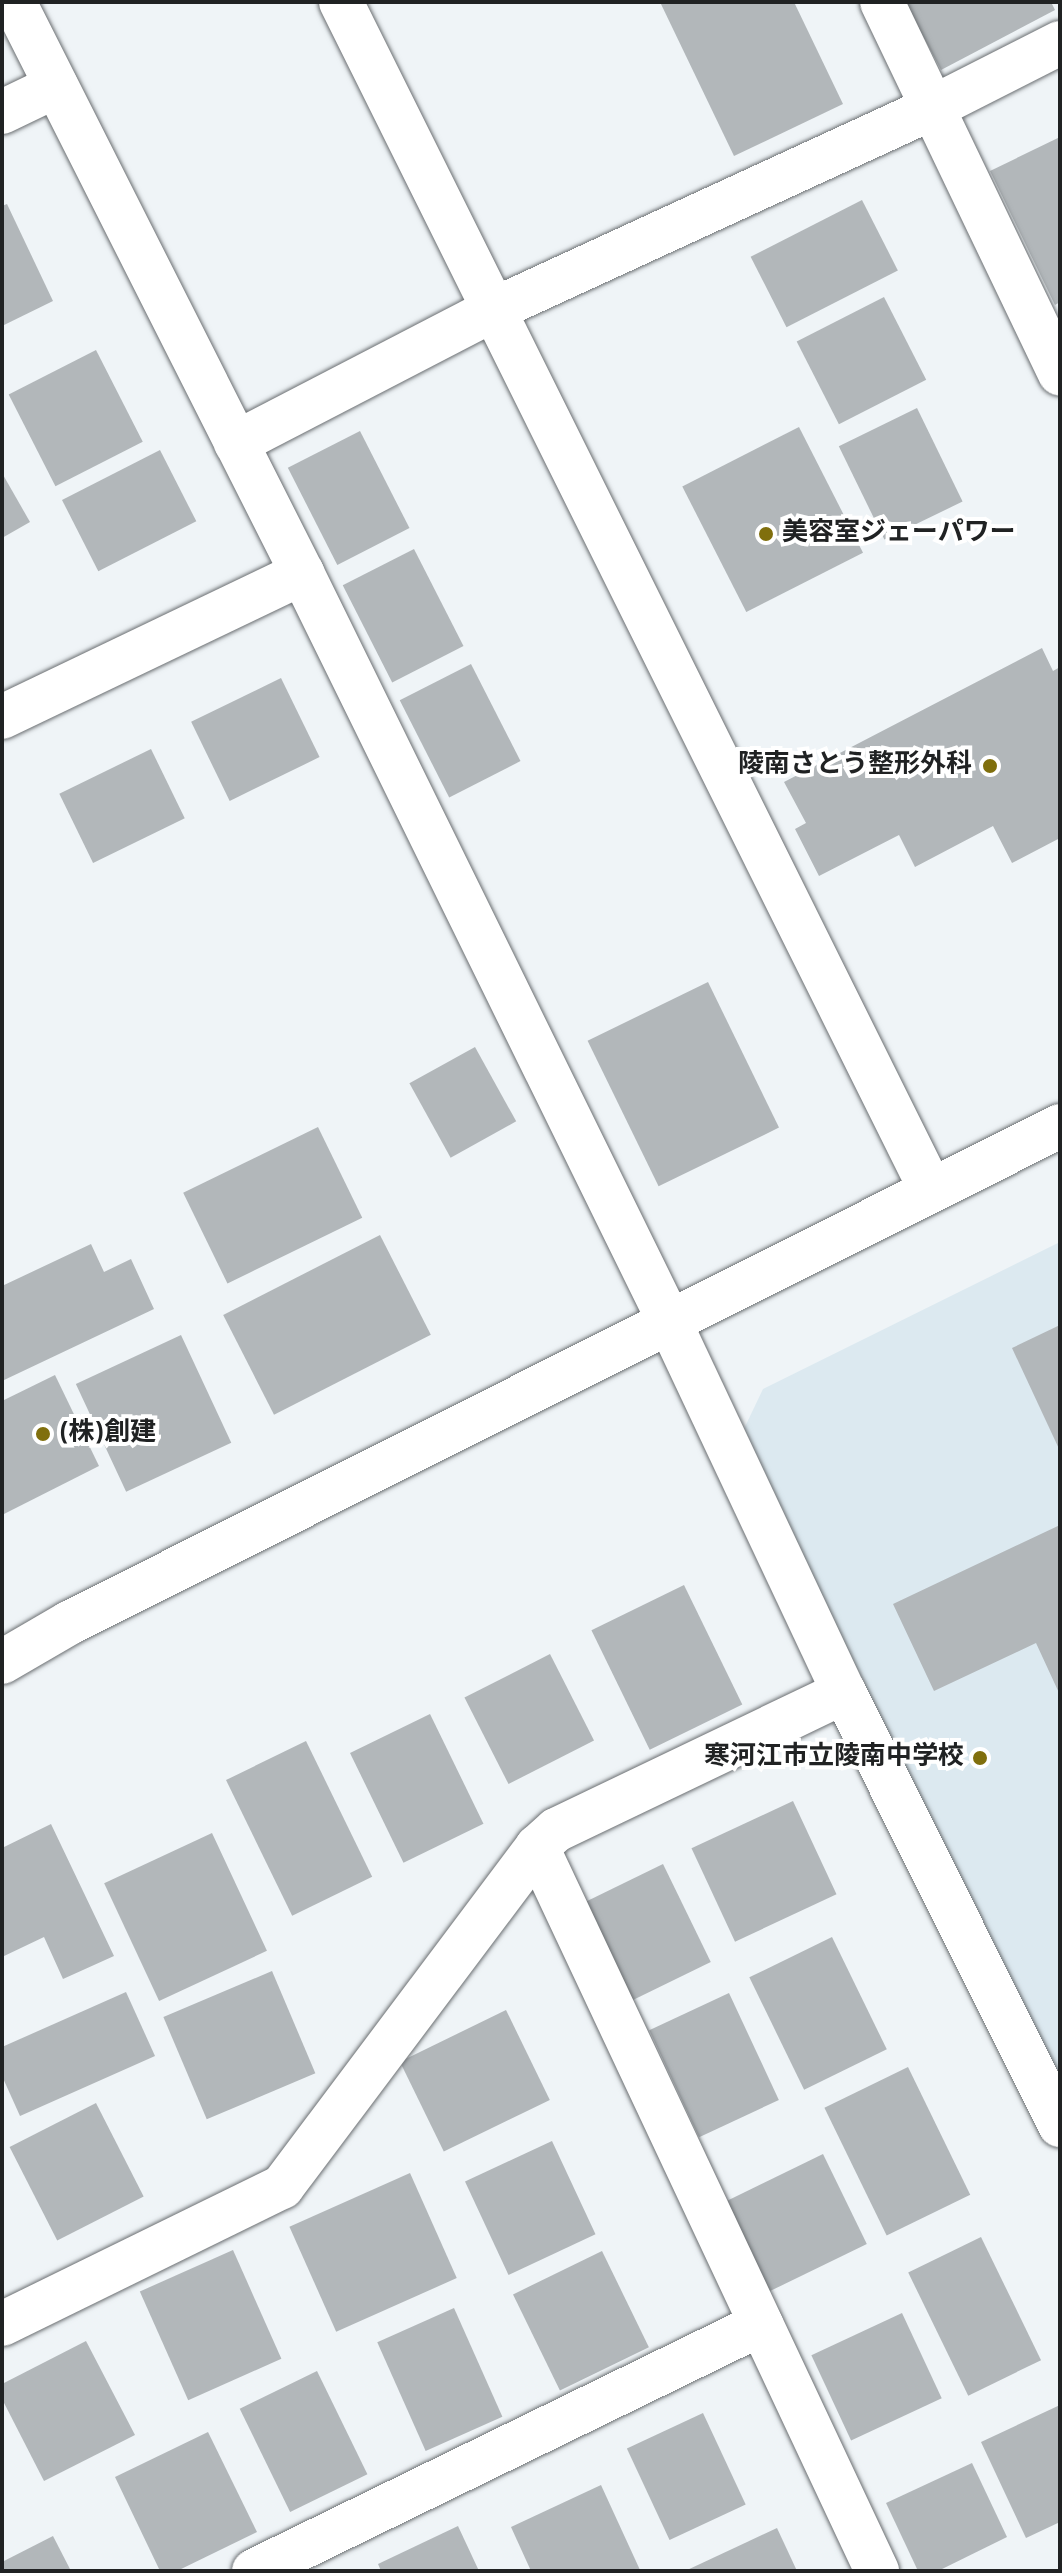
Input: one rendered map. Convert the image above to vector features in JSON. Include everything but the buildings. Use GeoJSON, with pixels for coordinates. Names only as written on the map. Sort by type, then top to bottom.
{"type":"FeatureCollection","features":[{"type":"Feature","properties":{"kind":"street"},"geometry":{"type":"LineString","coordinates":[[14,2],[302,573],[670,1323],[844,1692],[1060,2125]]}},
{"type":"Feature","properties":{"kind":"street"},"geometry":{"type":"LineString","coordinates":[[341,2],[931,1190]]}},
{"type":"Feature","properties":{"kind":"street"},"geometry":{"type":"LineString","coordinates":[[882,2],[1060,374]]}},
{"type":"Feature","properties":{"kind":"street"},"geometry":{"type":"LineString","coordinates":[[236,443],[493,310],[932,108],[1060,43]]}},
{"type":"Feature","properties":{"kind":"street"},"geometry":{"type":"LineString","coordinates":[[2,112],[56,86]]}},
{"type":"Feature","properties":{"kind":"street"},"geometry":{"type":"LineString","coordinates":[[2,717],[302,573]]}},
{"type":"Feature","properties":{"kind":"street"},"geometry":{"type":"LineString","coordinates":[[2,1662],[69,1623],[1060,1126]]}},
{"type":"Feature","properties":{"kind":"street"},"geometry":{"type":"LineString","coordinates":[[2,2324],[282,2187],[537,1847],[556,1830],[844,1692]]}},
{"type":"Feature","properties":{"kind":"street"},"geometry":{"type":"LineString","coordinates":[[537,1847],[877,2571]]}},
{"type":"Feature","properties":{"kind":"street"},"geometry":{"type":"LineString","coordinates":[[254,2571],[761,2324]]}},
{"type":"Feature","properties":{"kind":"shaded area","name":"寒河江市立陵南中学校"},"geometry":{"type":"Polygon","coordinates":[[[1060,1242],[1060,2083],[742,1433],[763,1389],[1060,1242]]]}},
{"type":"Feature","properties":{"kind":"place","name":"美容室ジェーパワー"},"geometry":{"type":"Point","coordinates":[766,534]}},
{"type":"Feature","properties":{"kind":"place","name":"陵南さとう整形外科"},"geometry":{"type":"Point","coordinates":[990,766]}},
{"type":"Feature","properties":{"kind":"place","name":"(株)創建"},"geometry":{"type":"Point","coordinates":[43,1434]}},
{"type":"Feature","properties":{"kind":"place","name":"寒河江市立陵南中学校"},"geometry":{"type":"Point","coordinates":[980,1758]}}]}
